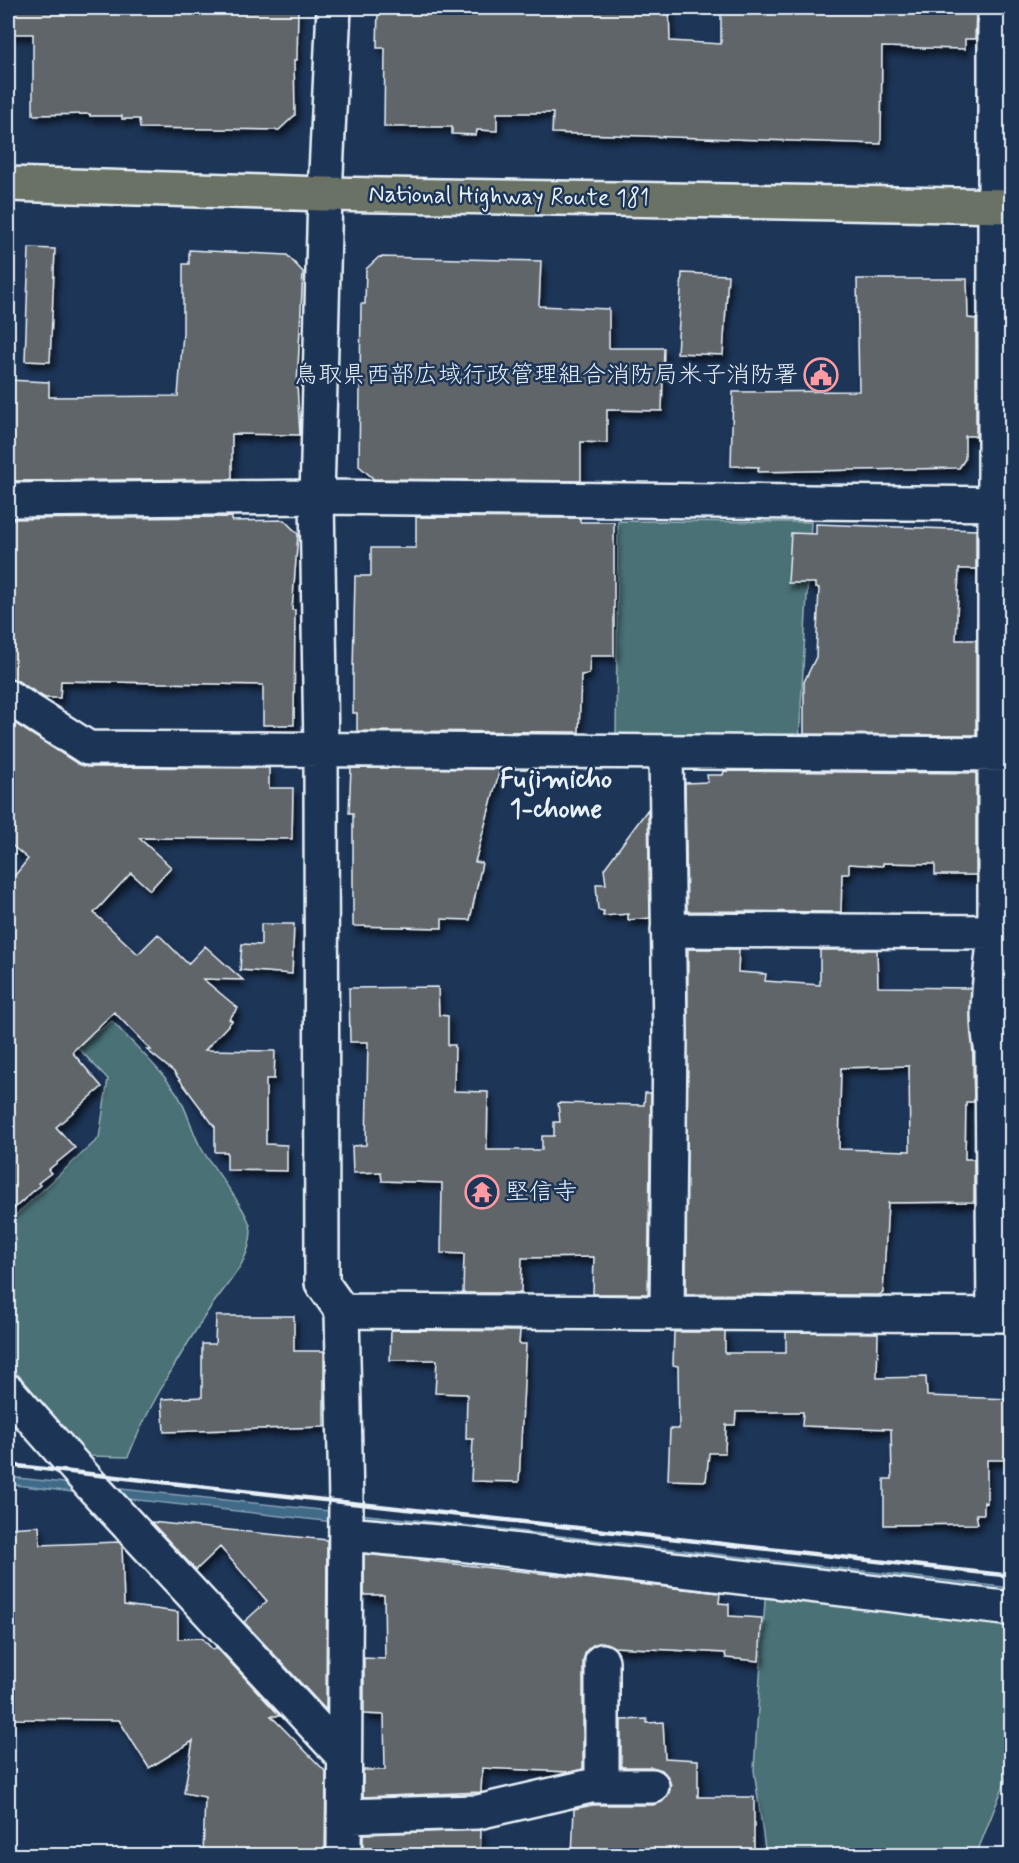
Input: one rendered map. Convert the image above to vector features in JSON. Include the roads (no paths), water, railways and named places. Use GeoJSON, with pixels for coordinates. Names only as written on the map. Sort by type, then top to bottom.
{"type":"FeatureCollection","features":[{"type":"Feature","properties":{"kind":"highway","name":"National Highway Route 181"},"geometry":{"type":"LineString","coordinates":[[8,184],[325,194],[1003,206]]}},
{"type":"Feature","properties":{"kind":"street"},"geometry":{"type":"LineString","coordinates":[[334,8],[325,194],[317,497],[321,750],[322,1283],[342,1311],[355,1535],[364,1590]]}},
{"type":"Feature","properties":{"kind":"street"},"geometry":{"type":"LineString","coordinates":[[342,1311],[1003,1315],[1002,1091],[988,993],[992,980],[995,932],[1003,881],[1003,206],[995,8]]}},
{"type":"Feature","properties":{"kind":"street"},"geometry":{"type":"LineString","coordinates":[[8,500],[317,497],[1003,504]]}},
{"type":"Feature","properties":{"kind":"street"},"geometry":{"type":"LineString","coordinates":[[8,696],[88,748],[1003,754]]}},
{"type":"Feature","properties":{"kind":"street"},"geometry":{"type":"LineString","coordinates":[[666,752],[670,1035],[667,1313]]}},
{"type":"Feature","properties":{"kind":"street"},"geometry":{"type":"LineString","coordinates":[[668,930],[995,932]]}},
{"type":"Feature","properties":{"kind":"street"},"geometry":{"type":"LineString","coordinates":[[8,1391],[97,1492],[344,1757]]}},
{"type":"Feature","properties":{"kind":"street"},"geometry":{"type":"LineString","coordinates":[[355,1535],[460,1544],[1011,1609]]}},
{"type":"Feature","properties":{"kind":"street"},"geometry":{"type":"LineString","coordinates":[[344,1856],[344,1757],[355,1535]]}},
{"type":"Feature","properties":{"kind":"street"},"geometry":{"type":"LineString","coordinates":[[602,1661],[602,1786]]}},
{"type":"Feature","properties":{"kind":"street"},"geometry":{"type":"LineString","coordinates":[[344,1816],[478,1812],[591,1786],[652,1785]]}},
{"type":"Feature","properties":{"kind":"water"},"geometry":{"type":"Polygon","coordinates":[[[8,1477],[501,1529],[1011,1588],[1011,1598],[129,1499],[8,1484],[8,1477]]]}},
{"type":"Feature","properties":{"kind":"railway"},"geometry":{"type":"LineString","coordinates":[[8,1465],[1012,1576]]}},
{"type":"Feature","properties":{"kind":"place","name":"鳥取県西部広域行政管理組合消防局米子消防署"},"geometry":{"type":"Point","coordinates":[821,375]}},
{"type":"Feature","properties":{"kind":"place","name":"堅信寺"},"geometry":{"type":"Point","coordinates":[482,1192]}},
{"type":"Feature","properties":{"kind":"district","name":"Fujimicho 1-chome"},"geometry":{"type":"Point","coordinates":[556,795]}}]}
